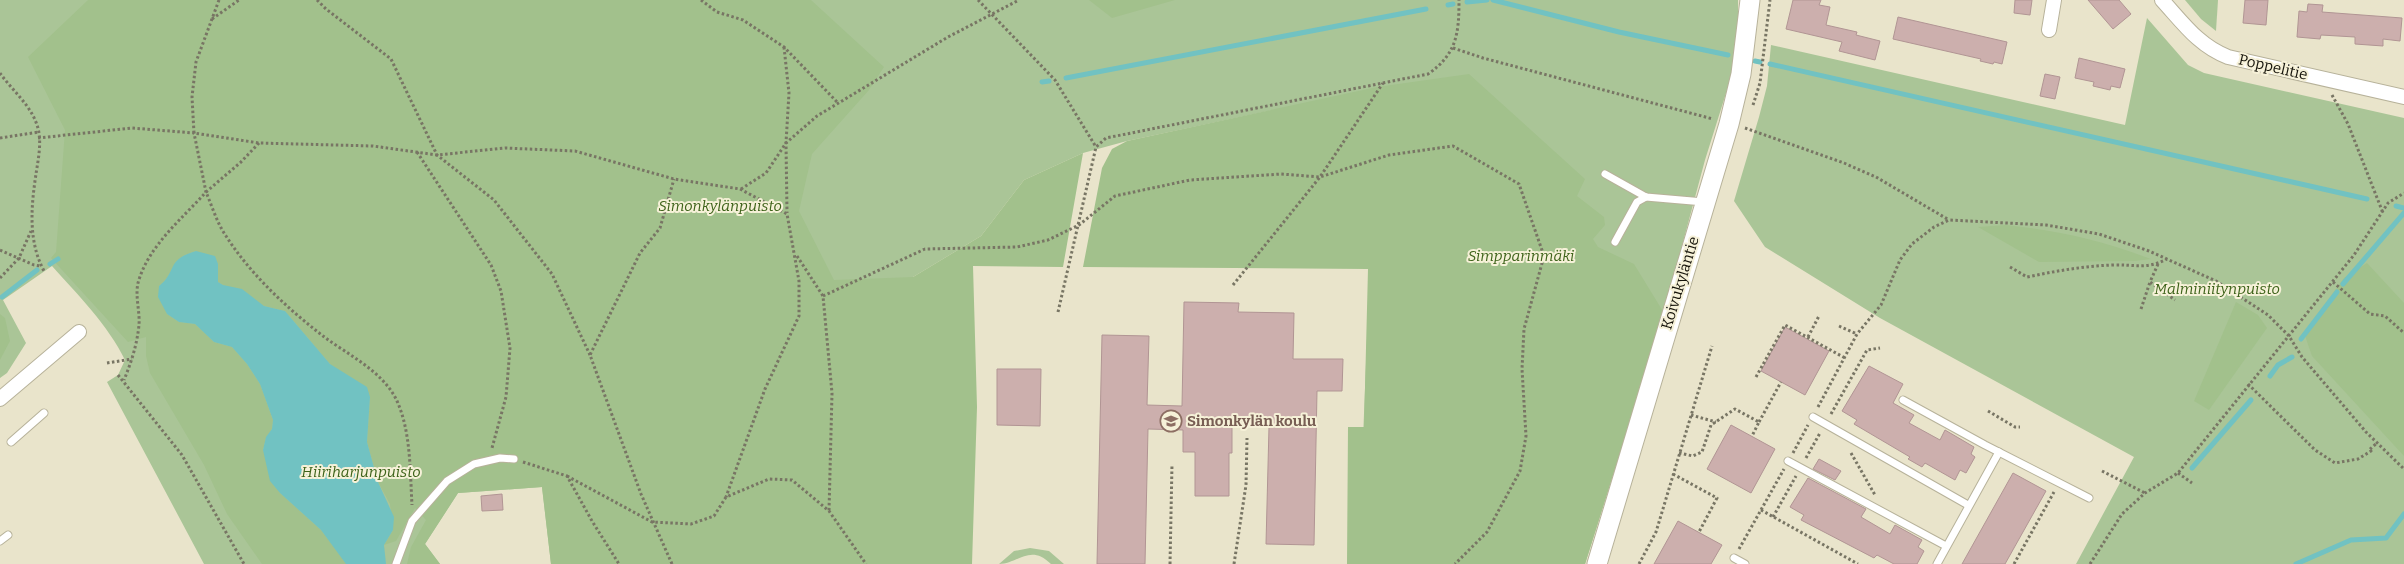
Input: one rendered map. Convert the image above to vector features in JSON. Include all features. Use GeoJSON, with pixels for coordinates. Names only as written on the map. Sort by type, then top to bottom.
{"type":"FeatureCollection","features":[{"type":"Feature","properties":{"kind":"main road","name":"Koivukyläntie"},"geometry":{"type":"LineString","coordinates":[[1597,564],[1705,202],[1738,126],[1750,0]]}},
{"type":"Feature","properties":{"kind":"street"},"geometry":{"type":"LineString","coordinates":[[2049,30],[2054,0]]}},
{"type":"Feature","properties":{"kind":"street","name":"Poppelitie"},"geometry":{"type":"LineString","coordinates":[[2162,0],[2197,40],[2212,51],[2228,57],[2404,97]]}},
{"type":"Feature","properties":{"kind":"street"},"geometry":{"type":"LineString","coordinates":[[0,399],[80,332]]}},
{"type":"Feature","properties":{"kind":"lane"},"geometry":{"type":"LineString","coordinates":[[1605,174],[1646,197],[1705,202]]}},
{"type":"Feature","properties":{"kind":"lane"},"geometry":{"type":"LineString","coordinates":[[1615,242],[1637,202],[1646,197]]}},
{"type":"Feature","properties":{"kind":"lane"},"geometry":{"type":"LineString","coordinates":[[1903,400],[2089,498]]}},
{"type":"Feature","properties":{"kind":"lane"},"geometry":{"type":"LineString","coordinates":[[11,442],[44,413]]}},
{"type":"Feature","properties":{"kind":"lane"},"geometry":{"type":"LineString","coordinates":[[1813,417],[1968,505]]}},
{"type":"Feature","properties":{"kind":"lane"},"geometry":{"type":"LineString","coordinates":[[1936,564],[1999,452]]}},
{"type":"Feature","properties":{"kind":"lane"},"geometry":{"type":"LineString","coordinates":[[396,564],[412,521],[447,481],[474,464],[489,460],[514,459]]}},
{"type":"Feature","properties":{"kind":"lane"},"geometry":{"type":"LineString","coordinates":[[1788,461],[1946,546]]}},
{"type":"Feature","properties":{"kind":"lane"},"geometry":{"type":"LineString","coordinates":[[0,542],[8,535]]}},
{"type":"Feature","properties":{"kind":"lane"},"geometry":{"type":"LineString","coordinates":[[1734,558],[1745,564]]}},
{"type":"Feature","properties":{"kind":"path"},"geometry":{"type":"LineString","coordinates":[[219,0],[196,62],[192,97],[194,133],[206,192],[225,235],[257,278],[322,336],[380,378],[391,390],[401,412],[409,455],[412,521]]}},
{"type":"Feature","properties":{"kind":"path"},"geometry":{"type":"LineString","coordinates":[[212,20],[239,0]]}},
{"type":"Feature","properties":{"kind":"path"},"geometry":{"type":"LineString","coordinates":[[317,0],[391,59],[437,155],[494,200],[552,274],[590,355],[602,393],[652,522],[672,564]]}},
{"type":"Feature","properties":{"kind":"path"},"geometry":{"type":"LineString","coordinates":[[701,0],[717,12],[743,20],[784,47],[838,103]]}},
{"type":"Feature","properties":{"kind":"path"},"geometry":{"type":"LineString","coordinates":[[978,0],[1056,80],[1096,147]]}},
{"type":"Feature","properties":{"kind":"path"},"geometry":{"type":"LineString","coordinates":[[740,189],[766,173],[786,143],[817,116],[888,71],[1019,0]]}},
{"type":"Feature","properties":{"kind":"path"},"geometry":{"type":"LineString","coordinates":[[1058,312],[1096,147],[1106,138],[1428,74],[1442,65],[1453,48],[1459,15],[1459,0]]}},
{"type":"Feature","properties":{"kind":"path"},"geometry":{"type":"LineString","coordinates":[[514,459],[567,476],[652,522],[691,524],[714,516],[726,497],[765,390],[799,316],[799,280],[787,214],[786,143],[789,93],[784,47]]}},
{"type":"Feature","properties":{"kind":"path"},"geometry":{"type":"LineString","coordinates":[[1453,48],[1738,126],[1844,163],[1876,177],[1949,220],[2046,225],[2099,234],[2167,259],[2223,286],[2268,314],[2289,336],[2302,358],[2377,443],[2404,469]]}},
{"type":"Feature","properties":{"kind":"path"},"geometry":{"type":"LineString","coordinates":[[0,73],[11,90],[26,103],[38,132],[38,158],[31,209],[32,231],[44,271]]}},
{"type":"Feature","properties":{"kind":"path"},"geometry":{"type":"LineString","coordinates":[[1234,285],[1320,177],[1384,83]]}},
{"type":"Feature","properties":{"kind":"path"},"geometry":{"type":"LineString","coordinates":[[2330,92],[2348,124],[2383,213]]}},
{"type":"Feature","properties":{"kind":"path"},"geometry":{"type":"LineString","coordinates":[[38,138],[132,128],[194,133],[259,143],[373,146],[437,155],[505,148],[575,151],[674,179],[740,189],[787,214]]}},
{"type":"Feature","properties":{"kind":"path"},"geometry":{"type":"LineString","coordinates":[[0,138],[38,132]]}},
{"type":"Feature","properties":{"kind":"path"},"geometry":{"type":"LineString","coordinates":[[124,380],[132,360],[139,325],[138,284],[158,243],[206,192],[241,162],[259,143]]}},
{"type":"Feature","properties":{"kind":"path"},"geometry":{"type":"LineString","coordinates":[[823,296],[925,249],[1017,247],[1048,240],[1079,225],[1115,196],[1190,180],[1281,174],[1320,177],[1389,155],[1453,146],[1519,184],[1544,256],[1524,329],[1522,369],[1526,436],[1520,471],[1487,532],[1455,564]]}},
{"type":"Feature","properties":{"kind":"path"},"geometry":{"type":"LineString","coordinates":[[417,152],[491,265],[501,291],[510,348],[506,397],[489,460]]}},
{"type":"Feature","properties":{"kind":"path"},"geometry":{"type":"LineString","coordinates":[[590,355],[640,253],[660,228],[674,179]]}},
{"type":"Feature","properties":{"kind":"path"},"geometry":{"type":"LineString","coordinates":[[2090,564],[2122,514],[2145,493],[2178,473],[2332,282],[2383,213],[2388,203],[2404,193]]}},
{"type":"Feature","properties":{"kind":"path"},"geometry":{"type":"LineString","coordinates":[[1748,534],[1857,334],[1881,305],[1905,252],[1929,231],[1949,220]]}},
{"type":"Feature","properties":{"kind":"path"},"geometry":{"type":"LineString","coordinates":[[0,278],[19,258],[32,231]]}},
{"type":"Feature","properties":{"kind":"path"},"geometry":{"type":"LineString","coordinates":[[0,250],[34,265],[41,266]]}},
{"type":"Feature","properties":{"kind":"path"},"geometry":{"type":"LineString","coordinates":[[795,253],[823,296],[832,393],[829,511]]}},
{"type":"Feature","properties":{"kind":"path"},"geometry":{"type":"LineString","coordinates":[[2010,267],[2027,278],[2061,270],[2114,265],[2137,267],[2158,264],[2167,259]]}},
{"type":"Feature","properties":{"kind":"path"},"geometry":{"type":"LineString","coordinates":[[2141,309],[2158,264]]}},
{"type":"Feature","properties":{"kind":"path"},"geometry":{"type":"LineString","coordinates":[[2150,282],[2175,300]]}},
{"type":"Feature","properties":{"kind":"path"},"geometry":{"type":"LineString","coordinates":[[2332,282],[2370,314],[2385,316],[2404,333]]}},
{"type":"Feature","properties":{"kind":"path"},"geometry":{"type":"LineString","coordinates":[[1807,338],[1819,316]]}},
{"type":"Feature","properties":{"kind":"path"},"geometry":{"type":"LineString","coordinates":[[1756,377],[1785,325],[1845,358]]}},
{"type":"Feature","properties":{"kind":"path"},"geometry":{"type":"LineString","coordinates":[[1839,326],[1857,334]]}},
{"type":"Feature","properties":{"kind":"path"},"geometry":{"type":"LineString","coordinates":[[1639,564],[1656,532],[1712,346]]}},
{"type":"Feature","properties":{"kind":"path"},"geometry":{"type":"LineString","coordinates":[[108,363],[132,360]]}},
{"type":"Feature","properties":{"kind":"path"},"geometry":{"type":"LineString","coordinates":[[118,375],[124,380],[182,456],[244,564]]}},
{"type":"Feature","properties":{"kind":"path"},"geometry":{"type":"LineString","coordinates":[[1752,436],[1781,382]]}},
{"type":"Feature","properties":{"kind":"path"},"geometry":{"type":"LineString","coordinates":[[2248,384],[2315,450],[2336,463],[2358,459],[2371,451],[2369,450],[2377,443]]}},
{"type":"Feature","properties":{"kind":"path"},"geometry":{"type":"LineString","coordinates":[[1679,454],[1693,456],[1702,452],[1711,425],[1735,409],[1759,422]]}},
{"type":"Feature","properties":{"kind":"path"},"geometry":{"type":"LineString","coordinates":[[1988,411],[2016,427],[2020,426]]}},
{"type":"Feature","properties":{"kind":"path"},"geometry":{"type":"LineString","coordinates":[[1691,415],[1716,422]]}},
{"type":"Feature","properties":{"kind":"path"},"geometry":{"type":"LineString","coordinates":[[1838,430],[1887,514]]}},
{"type":"Feature","properties":{"kind":"path"},"geometry":{"type":"LineString","coordinates":[[1234,564],[1246,485],[1247,438]]}},
{"type":"Feature","properties":{"kind":"path"},"geometry":{"type":"LineString","coordinates":[[1170,564],[1172,464]]}},
{"type":"Feature","properties":{"kind":"path"},"geometry":{"type":"LineString","coordinates":[[2102,472],[2145,493]]}},
{"type":"Feature","properties":{"kind":"path"},"geometry":{"type":"LineString","coordinates":[[2178,473],[2192,483]]}},
{"type":"Feature","properties":{"kind":"path"},"geometry":{"type":"LineString","coordinates":[[1673,474],[1717,498],[1698,532]]}},
{"type":"Feature","properties":{"kind":"path"},"geometry":{"type":"LineString","coordinates":[[567,476],[619,564]]}},
{"type":"Feature","properties":{"kind":"path"},"geometry":{"type":"LineString","coordinates":[[726,497],[769,479],[792,480],[829,511],[866,564]]}},
{"type":"Feature","properties":{"kind":"path"},"geometry":{"type":"LineString","coordinates":[[2014,564],[2059,482]]}},
{"type":"Feature","properties":{"kind":"path"},"geometry":{"type":"LineString","coordinates":[[1761,510],[1858,564]]}},
{"type":"Feature","properties":{"kind":"green space","name":"Simonkylänpuisto"},"geometry":{"type":"Polygon","coordinates":[[[0,0],[1738,0],[1738,55],[1705,160],[1664,313],[1585,564],[1358,564],[1377,88],[1127,141],[1083,153],[1024,180],[981,236],[913,277],[971,549],[972,564],[551,564],[542,487],[458,493],[425,544],[440,564],[204,564],[107,382],[118,375],[125,360],[101,323],[52,266],[3,300],[26,343],[7,373],[0,378],[0,0]]]}},
{"type":"Feature","properties":{"kind":"green space","name":"Simonkylänpuisto"},"geometry":{"type":"Polygon","coordinates":[[[88,0],[811,0],[884,67],[869,90],[812,154],[799,211],[834,280],[913,277],[981,236],[1024,180],[1083,153],[1063,267],[973,266],[977,407],[972,564],[551,564],[542,487],[458,493],[425,544],[440,564],[407,564],[411,547],[426,520],[415,508],[396,541],[384,545],[393,530],[390,504],[378,482],[367,442],[370,397],[330,364],[285,311],[264,306],[218,282],[218,264],[196,251],[181,258],[165,281],[159,286],[167,314],[179,322],[195,324],[214,342],[232,347],[247,364],[260,384],[273,420],[272,429],[266,438],[263,450],[280,493],[321,530],[347,564],[262,564],[227,514],[204,465],[150,373],[146,356],[146,337],[128,342],[51,258],[56,252],[65,130],[28,57],[88,0]]]}},
{"type":"Feature","properties":{"kind":"green space"},"geometry":{"type":"Polygon","coordinates":[[[1089,0],[1175,0],[1112,18],[1089,0]]]}},
{"type":"Feature","properties":{"kind":"green space"},"geometry":{"type":"Polygon","coordinates":[[[2185,0],[2218,0],[2216,31],[2201,19],[2185,0]]]}},
{"type":"Feature","properties":{"kind":"green space","name":"Malminiitynpuisto"},"geometry":{"type":"Polygon","coordinates":[[[2147,18],[2188,65],[2204,73],[2404,118],[2404,564],[2076,564],[2134,457],[1880,318],[1765,247],[1734,201],[1767,86],[1771,45],[2125,125],[2147,18]]]}},
{"type":"Feature","properties":{"kind":"green space","name":"Simpparinmäki"},"geometry":{"type":"Polygon","coordinates":[[[1469,74],[1585,179],[1577,196],[1604,217],[1605,225],[1593,239],[1598,247],[1634,264],[1664,313],[1585,564],[1347,564],[1348,427],[1364,427],[1368,269],[1083,267],[1102,168],[1112,149],[1127,141],[1377,87],[1469,74]]]}},
{"type":"Feature","properties":{"kind":"green space"},"geometry":{"type":"Polygon","coordinates":[[[2006,225],[2080,237],[2151,259],[2135,261],[2039,262],[1978,227],[2006,225]]]}},
{"type":"Feature","properties":{"kind":"green space"},"geometry":{"type":"Polygon","coordinates":[[[2367,263],[2404,303],[2404,456],[2312,356],[2304,333],[2344,278],[2367,263]]]}},
{"type":"Feature","properties":{"kind":"green space"},"geometry":{"type":"Polygon","coordinates":[[[2236,302],[2258,315],[2267,328],[2209,410],[2194,401],[2236,302]]]}},
{"type":"Feature","properties":{"kind":"green space"},"geometry":{"type":"Polygon","coordinates":[[[0,314],[5,318],[10,341],[0,360],[0,314]]]}},
{"type":"Feature","properties":{"kind":"green space"},"geometry":{"type":"Polygon","coordinates":[[[1030,548],[1049,551],[1064,564],[1051,564],[1037,555],[1030,555],[999,564],[1014,551],[1030,548]]]}},
{"type":"Feature","properties":{"kind":"water"},"geometry":{"type":"Polygon","coordinates":[[[196,251],[215,256],[218,264],[218,282],[242,289],[264,306],[285,311],[330,364],[367,387],[370,397],[367,442],[378,482],[394,517],[393,530],[384,545],[386,564],[346,564],[321,530],[280,493],[270,481],[263,450],[266,437],[272,429],[273,420],[260,384],[247,364],[232,347],[214,342],[195,324],[179,322],[167,314],[158,297],[159,286],[165,281],[180,258],[196,251]]]}},
{"type":"Feature","properties":{"kind":"building"},"geometry":{"type":"Polygon","coordinates":[[[1793,0],[1821,0],[1819,5],[1830,7],[1826,25],[1857,32],[1856,35],[1880,41],[1875,60],[1839,51],[1842,42],[1786,29],[1793,0]]]}},
{"type":"Feature","properties":{"kind":"building"},"geometry":{"type":"Polygon","coordinates":[[[2015,0],[2032,0],[2030,15],[2014,13],[2015,0]]]}},
{"type":"Feature","properties":{"kind":"building"},"geometry":{"type":"Polygon","coordinates":[[[2088,0],[2119,0],[2131,14],[2113,29],[2088,0]]]}},
{"type":"Feature","properties":{"kind":"building"},"geometry":{"type":"Polygon","coordinates":[[[2245,0],[2268,0],[2266,25],[2243,23],[2245,0]]]}},
{"type":"Feature","properties":{"kind":"building"},"geometry":{"type":"Polygon","coordinates":[[[2308,4],[2323,5],[2322,12],[2402,18],[2400,41],[2383,39],[2383,46],[2355,44],[2355,37],[2321,35],[2320,39],[2297,37],[2299,11],[2307,12],[2308,4]]]}},
{"type":"Feature","properties":{"kind":"building"},"geometry":{"type":"Polygon","coordinates":[[[1898,17],[2007,42],[2002,64],[1994,62],[1993,64],[1980,61],[1981,59],[1893,39],[1898,17]]]}},
{"type":"Feature","properties":{"kind":"building"},"geometry":{"type":"Polygon","coordinates":[[[2079,58],[2125,69],[2120,88],[2111,86],[2110,90],[2093,86],[2094,82],[2075,78],[2079,58]]]}},
{"type":"Feature","properties":{"kind":"building"},"geometry":{"type":"Polygon","coordinates":[[[2045,74],[2060,77],[2055,99],[2040,96],[2045,74]]]}},
{"type":"Feature","properties":{"kind":"building"},"geometry":{"type":"Polygon","coordinates":[[[1184,302],[1239,303],[1238,312],[1294,313],[1293,359],[1343,359],[1342,391],[1317,391],[1314,545],[1266,544],[1269,427],[1232,426],[1232,453],[1229,453],[1229,496],[1195,496],[1195,452],[1183,452],[1183,430],[1148,429],[1145,564],[1097,564],[1102,335],[1149,336],[1147,405],[1182,406],[1184,302]]]}},
{"type":"Feature","properties":{"kind":"building"},"geometry":{"type":"Polygon","coordinates":[[[1785,327],[1829,351],[1805,395],[1761,371],[1785,327]]]}},
{"type":"Feature","properties":{"kind":"building"},"geometry":{"type":"Polygon","coordinates":[[[1869,366],[1903,384],[1893,403],[1914,415],[1909,423],[1940,440],[1945,430],[1974,447],[1971,454],[1975,457],[1966,473],[1960,470],[1955,480],[1925,463],[1922,467],[1908,459],[1910,457],[1854,424],[1857,420],[1842,411],[1869,366]]]}},
{"type":"Feature","properties":{"kind":"building"},"geometry":{"type":"Polygon","coordinates":[[[997,369],[1041,369],[1040,426],[997,425],[997,369]]]}},
{"type":"Feature","properties":{"kind":"building"},"geometry":{"type":"Polygon","coordinates":[[[1731,425],[1775,449],[1751,493],[1707,469],[1731,425]]]}},
{"type":"Feature","properties":{"kind":"building"},"geometry":{"type":"Polygon","coordinates":[[[1819,459],[1841,471],[1835,480],[1813,469],[1819,459]]]}},
{"type":"Feature","properties":{"kind":"building"},"geometry":{"type":"Polygon","coordinates":[[[2013,473],[2046,491],[2005,564],[1962,564],[2013,473]]]}},
{"type":"Feature","properties":{"kind":"building"},"geometry":{"type":"Polygon","coordinates":[[[1808,478],[1866,509],[1861,517],[1890,534],[1895,525],[1922,540],[1918,547],[1924,551],[1917,564],[1894,564],[1877,555],[1874,558],[1801,520],[1804,515],[1790,507],[1808,478]]]}},
{"type":"Feature","properties":{"kind":"building"},"geometry":{"type":"Polygon","coordinates":[[[502,494],[503,510],[482,511],[481,496],[502,494]]]}},
{"type":"Feature","properties":{"kind":"building"},"geometry":{"type":"Polygon","coordinates":[[[1678,521],[1722,545],[1711,564],[1654,564],[1678,521]]]}},
{"type":"Feature","properties":{"kind":"waterway"},"geometry":{"type":"LineString","coordinates":[[1467,2],[1487,0]]}},
{"type":"Feature","properties":{"kind":"waterway"},"geometry":{"type":"LineString","coordinates":[[1493,0],[1619,32],[1728,55]]}},
{"type":"Feature","properties":{"kind":"waterway"},"geometry":{"type":"LineString","coordinates":[[1448,5],[1453,4]]}},
{"type":"Feature","properties":{"kind":"waterway"},"geometry":{"type":"LineString","coordinates":[[1066,78],[1426,9]]}},
{"type":"Feature","properties":{"kind":"waterway"},"geometry":{"type":"LineString","coordinates":[[1755,61],[1760,62]]}},
{"type":"Feature","properties":{"kind":"waterway"},"geometry":{"type":"LineString","coordinates":[[1770,64],[2367,199]]}},
{"type":"Feature","properties":{"kind":"waterway"},"geometry":{"type":"LineString","coordinates":[[1042,82],[1049,81]]}},
{"type":"Feature","properties":{"kind":"waterway"},"geometry":{"type":"LineString","coordinates":[[2396,206],[2404,208]]}},
{"type":"Feature","properties":{"kind":"waterway"},"geometry":{"type":"LineString","coordinates":[[2343,284],[2404,213]]}},
{"type":"Feature","properties":{"kind":"waterway"},"geometry":{"type":"LineString","coordinates":[[50,264],[58,259]]}},
{"type":"Feature","properties":{"kind":"waterway"},"geometry":{"type":"LineString","coordinates":[[2,297],[37,270]]}},
{"type":"Feature","properties":{"kind":"waterway"},"geometry":{"type":"LineString","coordinates":[[2301,339],[2337,292]]}},
{"type":"Feature","properties":{"kind":"waterway"},"geometry":{"type":"LineString","coordinates":[[2270,376],[2278,365],[2292,357]]}},
{"type":"Feature","properties":{"kind":"waterway"},"geometry":{"type":"LineString","coordinates":[[2192,468],[2251,400]]}},
{"type":"Feature","properties":{"kind":"waterway"},"geometry":{"type":"LineString","coordinates":[[2296,564],[2351,540],[2386,538],[2404,514]]}},
{"type":"Feature","properties":{"kind":"place","name":"Simonkylän koulu"},"geometry":{"type":"Point","coordinates":[1171,421]}},
{"type":"Feature","properties":{"kind":"park label","name":"Hiiriharjunpuisto"},"geometry":{"type":"Point","coordinates":[361,472]}}]}
